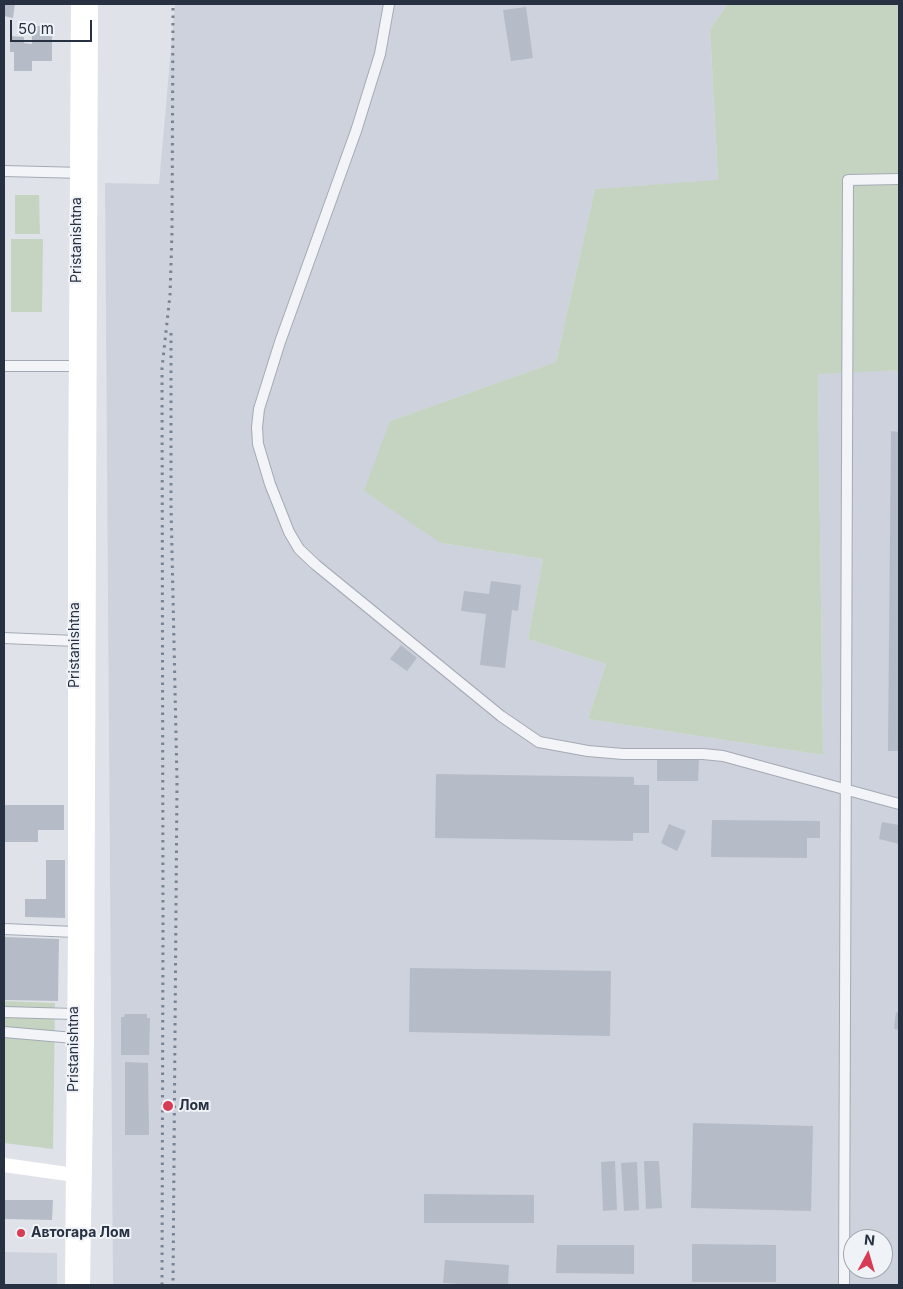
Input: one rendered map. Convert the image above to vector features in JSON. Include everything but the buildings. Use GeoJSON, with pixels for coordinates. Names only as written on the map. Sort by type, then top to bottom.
{"type":"FeatureCollection","features":[{"type":"Feature","properties":{"kind":"main road","name":"Pristanishtna"},"geometry":{"type":"LineString","coordinates":[[72,1285],[79,1175],[83,173],[78,4]]}},
{"type":"Feature","properties":{"kind":"main road","name":"Pristanishtna"},"geometry":{"type":"LineString","coordinates":[[83,1285],[74,1038],[76,932],[75,517],[76,366],[91,4]]}},
{"type":"Feature","properties":{"kind":"main road"},"geometry":{"type":"LineString","coordinates":[[4,1165],[79,1175]]}},
{"type":"Feature","properties":{"kind":"street"},"geometry":{"type":"LineString","coordinates":[[389,4],[380,54],[356,131],[280,342],[259,410],[258,444],[270,484],[288,532],[299,549],[316,565],[502,716],[539,742],[588,751],[623,754],[703,754],[724,756],[899,804]]}},
{"type":"Feature","properties":{"kind":"street"},"geometry":{"type":"LineString","coordinates":[[4,171],[83,173]]}},
{"type":"Feature","properties":{"kind":"street"},"geometry":{"type":"LineString","coordinates":[[844,1285],[848,180],[899,179]]}},
{"type":"Feature","properties":{"kind":"street"},"geometry":{"type":"LineString","coordinates":[[4,366],[76,366]]}},
{"type":"Feature","properties":{"kind":"street"},"geometry":{"type":"LineString","coordinates":[[4,638],[76,641]]}},
{"type":"Feature","properties":{"kind":"street"},"geometry":{"type":"LineString","coordinates":[[4,929],[76,932]]}},
{"type":"Feature","properties":{"kind":"street"},"geometry":{"type":"LineString","coordinates":[[4,1012],[74,1014]]}},
{"type":"Feature","properties":{"kind":"street"},"geometry":{"type":"LineString","coordinates":[[4,1032],[74,1038]]}},
{"type":"Feature","properties":{"kind":"shaded area"},"geometry":{"type":"Polygon","coordinates":[[[175,4],[728,4],[710,29],[718,181],[595,189],[556,362],[390,421],[441,543],[543,559],[528,639],[606,664],[588,719],[823,755],[818,373],[899,370],[899,1285],[113,1285],[105,183],[159,184],[175,4]]]}},
{"type":"Feature","properties":{"kind":"shaded area"},"geometry":{"type":"Polygon","coordinates":[[[4,1252],[57,1253],[57,1285],[4,1285],[4,1252]]]}},
{"type":"Feature","properties":{"kind":"green space"},"geometry":{"type":"Polygon","coordinates":[[[728,4],[899,4],[899,370],[818,374],[823,755],[588,719],[606,664],[528,639],[543,559],[441,543],[364,491],[390,421],[556,362],[595,189],[718,180],[710,29],[728,4]]]}},
{"type":"Feature","properties":{"kind":"green space"},"geometry":{"type":"Polygon","coordinates":[[[15,195],[39,195],[40,234],[15,234],[15,195]]]}},
{"type":"Feature","properties":{"kind":"green space"},"geometry":{"type":"Polygon","coordinates":[[[11,239],[43,239],[42,312],[11,312],[11,239]]]}},
{"type":"Feature","properties":{"kind":"green space"},"geometry":{"type":"Polygon","coordinates":[[[4,1001],[55,1003],[53,1149],[4,1143],[4,1001]]]}},
{"type":"Feature","properties":{"kind":"railway"},"geometry":{"type":"LineString","coordinates":[[162,1285],[162,368],[170,295],[172,232],[173,4]]}},
{"type":"Feature","properties":{"kind":"railway"},"geometry":{"type":"LineString","coordinates":[[171,333],[171,505],[177,781],[173,1285]]}},
{"type":"Feature","properties":{"kind":"place","name":"Лом"},"geometry":{"type":"Point","coordinates":[168,1106]}},
{"type":"Feature","properties":{"kind":"place","name":"Автогара Лом"},"geometry":{"type":"Point","coordinates":[21,1233]}}]}
